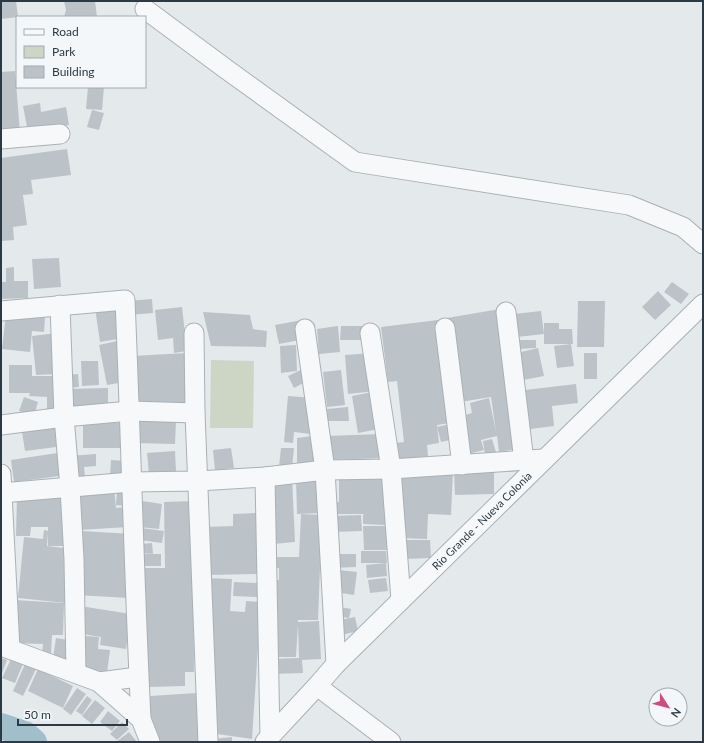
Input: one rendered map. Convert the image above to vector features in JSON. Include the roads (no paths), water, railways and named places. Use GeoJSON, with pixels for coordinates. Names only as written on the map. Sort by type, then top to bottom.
{"type":"FeatureCollection","features":[{"type":"Feature","properties":{"kind":"street"},"geometry":{"type":"LineString","coordinates":[[145,9],[355,162],[628,205],[683,227],[703,244]]}},
{"type":"Feature","properties":{"kind":"street"},"geometry":{"type":"LineString","coordinates":[[1,139],[60,134]]}},
{"type":"Feature","properties":{"kind":"street"},"geometry":{"type":"LineString","coordinates":[[1,311],[125,300],[140,719],[150,742]]}},
{"type":"Feature","properties":{"kind":"street","name":"Rio Grande - Nueva Colonia"},"geometry":{"type":"LineString","coordinates":[[268,740],[336,664],[703,304]]}},
{"type":"Feature","properties":{"kind":"street"},"geometry":{"type":"LineString","coordinates":[[60,305],[64,417],[74,559],[76,673]]}},
{"type":"Feature","properties":{"kind":"street"},"geometry":{"type":"LineString","coordinates":[[506,312],[524,461]]}},
{"type":"Feature","properties":{"kind":"street"},"geometry":{"type":"LineString","coordinates":[[445,328],[462,464]]}},
{"type":"Feature","properties":{"kind":"street"},"geometry":{"type":"LineString","coordinates":[[305,329],[325,470],[336,664]]}},
{"type":"Feature","properties":{"kind":"street"},"geometry":{"type":"LineString","coordinates":[[194,333],[195,413],[208,742]]}},
{"type":"Feature","properties":{"kind":"street"},"geometry":{"type":"LineString","coordinates":[[370,333],[391,469],[401,600]]}},
{"type":"Feature","properties":{"kind":"street"},"geometry":{"type":"LineString","coordinates":[[1,425],[130,411],[195,413]]}},
{"type":"Feature","properties":{"kind":"street"},"geometry":{"type":"LineString","coordinates":[[2,493],[131,482],[198,481],[265,477],[325,470],[391,469],[544,460]]}},
{"type":"Feature","properties":{"kind":"street"},"geometry":{"type":"LineString","coordinates":[[1,474],[6,648],[99,682],[140,719]]}},
{"type":"Feature","properties":{"kind":"street"},"geometry":{"type":"LineString","coordinates":[[265,477],[268,740]]}},
{"type":"Feature","properties":{"kind":"street"},"geometry":{"type":"LineString","coordinates":[[99,682],[138,677]]}},
{"type":"Feature","properties":{"kind":"street"},"geometry":{"type":"LineString","coordinates":[[317,686],[391,742]]}},
{"type":"Feature","properties":{"kind":"waterway"},"geometry":{"type":"LineString","coordinates":[[1,726],[25,734],[34,742]]}}]}
